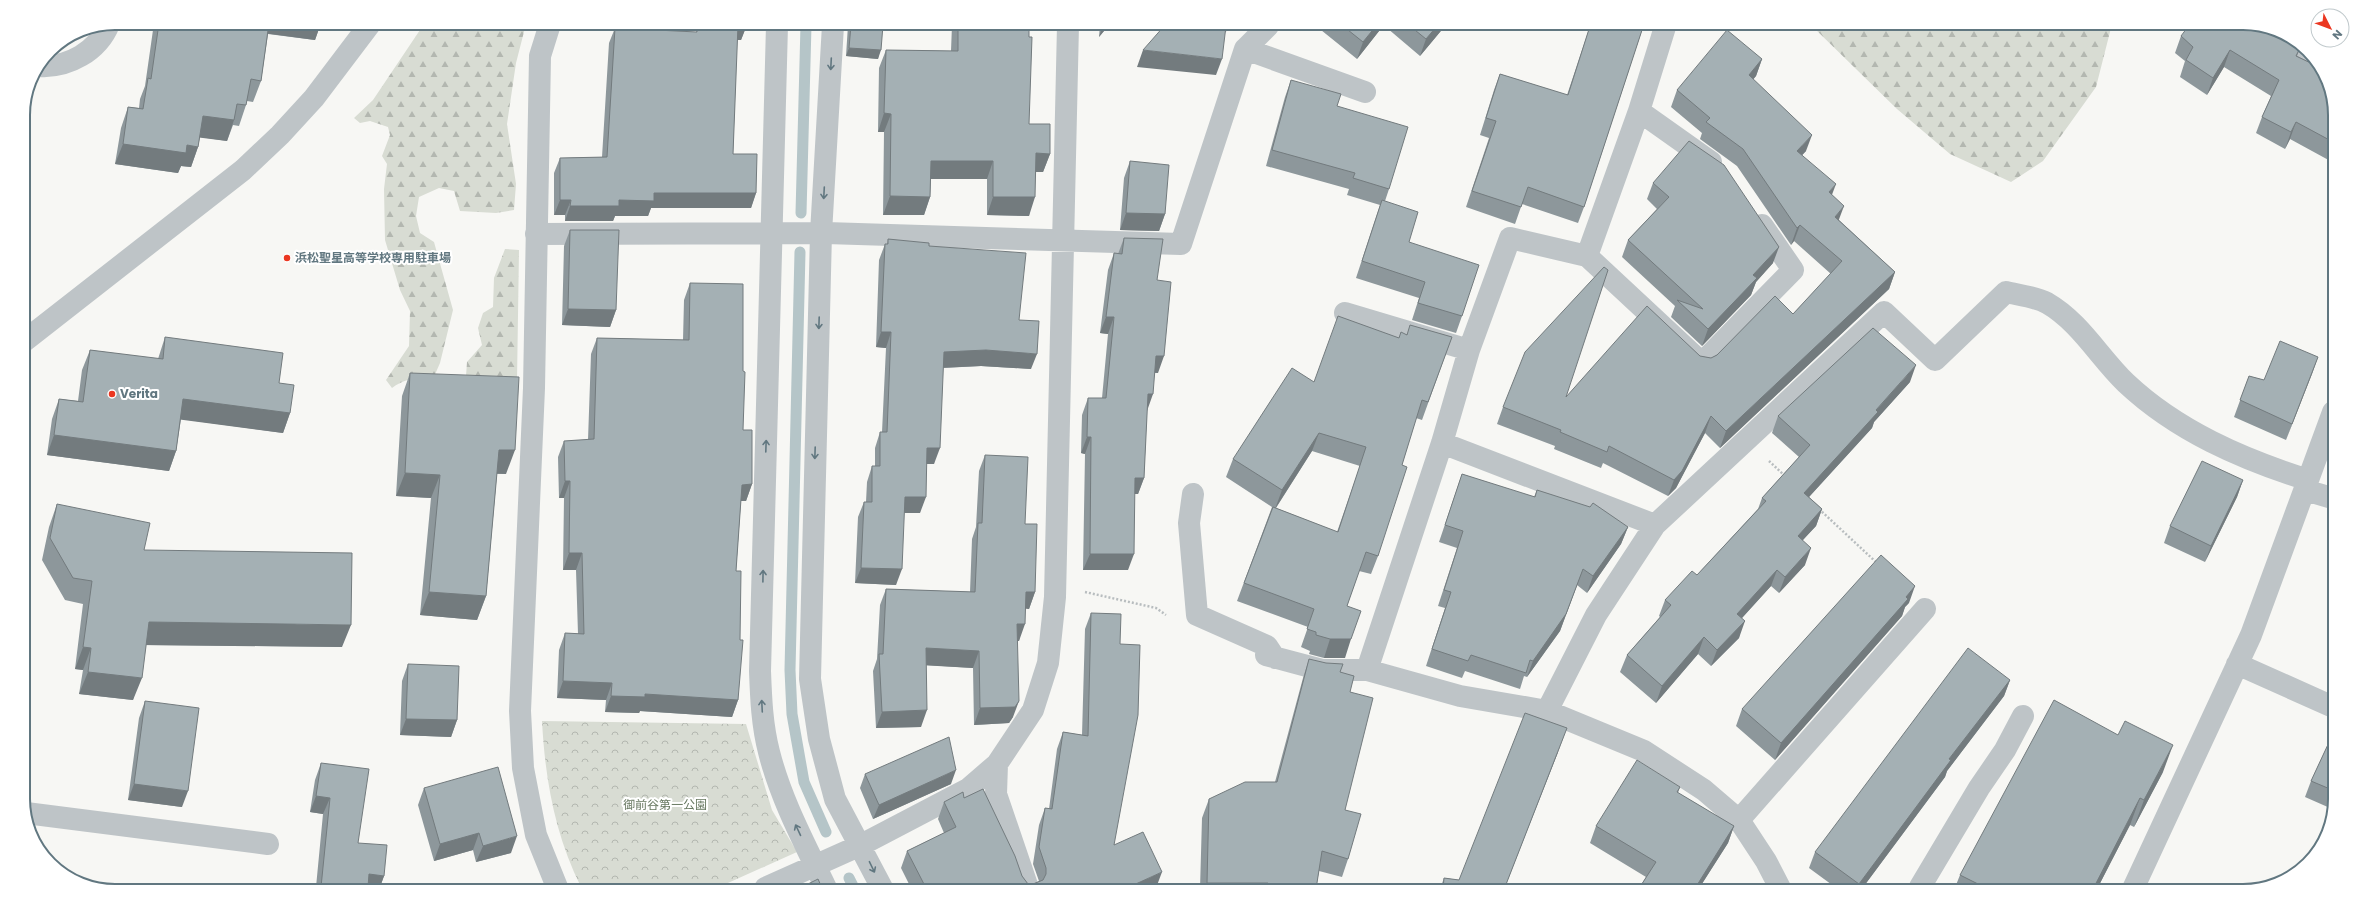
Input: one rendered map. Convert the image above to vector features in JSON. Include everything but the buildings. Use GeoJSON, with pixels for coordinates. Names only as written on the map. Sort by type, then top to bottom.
{"type":"FeatureCollection","features":[{"type":"Feature","properties":{"kind":"street"},"geometry":{"type":"LineString","coordinates":[[30,337],[243,170],[280,135],[314,98],[365,30]]}},
{"type":"Feature","properties":{"kind":"street"},"geometry":{"type":"LineString","coordinates":[[548,30],[540,56],[534,388],[520,711],[523,768],[536,835],[556,884]]}},
{"type":"Feature","properties":{"kind":"street"},"geometry":{"type":"LineString","coordinates":[[777,30],[773,233],[761,648],[762,712],[769,753],[790,813],[824,884]]}},
{"type":"Feature","properties":{"kind":"street"},"geometry":{"type":"LineString","coordinates":[[833,30],[821,233],[810,679],[819,739],[835,799],[861,845],[880,884]]}},
{"type":"Feature","properties":{"kind":"street"},"geometry":{"type":"LineString","coordinates":[[774,884],[861,845],[968,789],[997,764],[1033,710],[1048,663],[1056,585],[1068,30]]}},
{"type":"Feature","properties":{"kind":"street"},"geometry":{"type":"LineString","coordinates":[[536,234],[821,233],[1064,239],[1181,244],[1245,49],[1264,30]]}},
{"type":"Feature","properties":{"kind":"street"},"geometry":{"type":"LineString","coordinates":[[1587,256],[1639,111],[1664,30]]}},
{"type":"Feature","properties":{"kind":"street"},"geometry":{"type":"LineString","coordinates":[[46,65],[68,63],[91,50],[104,31]]}},
{"type":"Feature","properties":{"kind":"street"},"geometry":{"type":"LineString","coordinates":[[2269,39],[2301,53]]}},
{"type":"Feature","properties":{"kind":"street"},"geometry":{"type":"LineString","coordinates":[[1245,49],[1365,92]]}},
{"type":"Feature","properties":{"kind":"street"},"geometry":{"type":"LineString","coordinates":[[1639,111],[1727,173]]}},
{"type":"Feature","properties":{"kind":"street"},"geometry":{"type":"LineString","coordinates":[[1367,670],[1442,443],[1469,350],[1510,238],[1587,256],[1702,363],[1793,270],[1749,205]]}},
{"type":"Feature","properties":{"kind":"street"},"geometry":{"type":"LineString","coordinates":[[1547,711],[1596,615],[1654,525],[1884,312],[1934,360],[2006,292],[2047,302],[2078,328],[2126,383],[2176,422],[2223,448],[2328,496]]}},
{"type":"Feature","properties":{"kind":"street"},"geometry":{"type":"LineString","coordinates":[[1345,313],[1469,350]]}},
{"type":"Feature","properties":{"kind":"street"},"geometry":{"type":"LineString","coordinates":[[2135,884],[2251,635],[2328,426]]}},
{"type":"Feature","properties":{"kind":"street"},"geometry":{"type":"LineString","coordinates":[[1442,443],[1654,525]]}},
{"type":"Feature","properties":{"kind":"street"},"geometry":{"type":"LineString","coordinates":[[1193,494],[1189,523],[1189,543],[1197,615],[1267,646],[1271,656],[1322,670],[1367,670],[1460,696],[1547,711],[1644,751],[1704,790],[1739,820],[1766,861],[1778,884]]}},
{"type":"Feature","properties":{"kind":"street"},"geometry":{"type":"LineString","coordinates":[[1739,820],[1925,609]]}},
{"type":"Feature","properties":{"kind":"street"},"geometry":{"type":"LineString","coordinates":[[2237,664],[2328,705]]}},
{"type":"Feature","properties":{"kind":"street"},"geometry":{"type":"LineString","coordinates":[[1922,884],[1979,788],[2005,750],[2023,716]]}},
{"type":"Feature","properties":{"kind":"street"},"geometry":{"type":"LineString","coordinates":[[997,764],[996,794],[1027,884]]}},
{"type":"Feature","properties":{"kind":"street"},"geometry":{"type":"LineString","coordinates":[[32,814],[268,844]]}},
{"type":"Feature","properties":{"kind":"path"},"geometry":{"type":"LineString","coordinates":[[1746,440],[1787,478]]}},
{"type":"Feature","properties":{"kind":"path"},"geometry":{"type":"LineString","coordinates":[[1816,505],[1879,565]]}},
{"type":"Feature","properties":{"kind":"path"},"geometry":{"type":"LineString","coordinates":[[1056,585],[1156,608],[1172,619]]}},
{"type":"Feature","properties":{"kind":"green space"},"geometry":{"type":"Polygon","coordinates":[[[420,30],[524,30],[516,63],[507,124],[516,184],[514,210],[496,213],[460,211],[454,191],[439,188],[419,197],[416,216],[420,233],[434,242],[453,310],[440,363],[433,379],[411,379],[392,388],[386,380],[409,346],[410,311],[400,290],[385,240],[384,189],[387,164],[382,156],[390,135],[388,127],[370,121],[360,123],[354,118],[373,100],[420,30]]]}},
{"type":"Feature","properties":{"kind":"green space"},"geometry":{"type":"Polygon","coordinates":[[[1816,30],[2110,30],[2096,87],[2043,161],[2011,182],[1950,154],[1897,109],[1816,30]]]}},
{"type":"Feature","properties":{"kind":"green space"},"geometry":{"type":"Polygon","coordinates":[[[505,249],[519,250],[517,381],[466,376],[467,362],[482,345],[478,328],[483,313],[493,307],[494,278],[505,249]]]}},
{"type":"Feature","properties":{"kind":"green space","name":"御前谷第一公園"},"geometry":{"type":"Polygon","coordinates":[[[542,721],[746,724],[772,810],[797,852],[726,884],[580,884],[564,847],[558,827],[549,785],[543,743],[542,721]]]}},
{"type":"Feature","properties":{"kind":"waterway"},"geometry":{"type":"LineString","coordinates":[[801,213],[806,30]]}},
{"type":"Feature","properties":{"kind":"waterway"},"geometry":{"type":"LineString","coordinates":[[800,252],[790,670],[792,714],[804,782],[826,832]]}},
{"type":"Feature","properties":{"kind":"waterway"},"geometry":{"type":"LineString","coordinates":[[849,878],[852,884]]}},
{"type":"Feature","properties":{"kind":"place","name":"浜松聖星高等学校専用駐車場"},"geometry":{"type":"Point","coordinates":[287,258]}},
{"type":"Feature","properties":{"kind":"place","name":"Verita"},"geometry":{"type":"Point","coordinates":[112,394]}}]}
